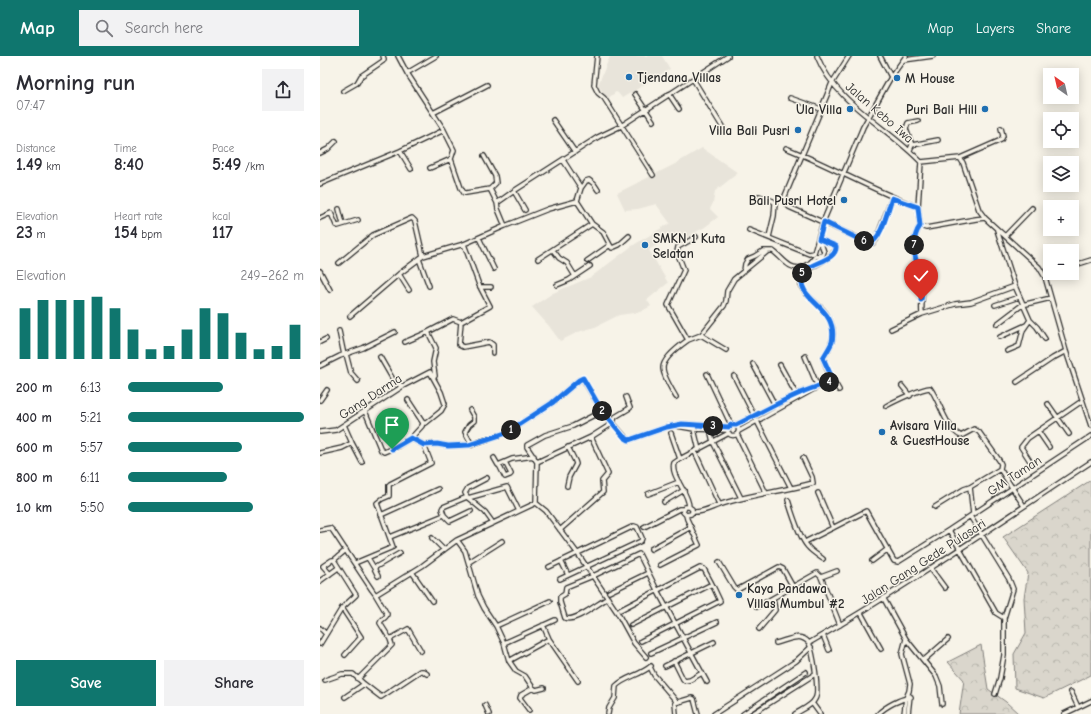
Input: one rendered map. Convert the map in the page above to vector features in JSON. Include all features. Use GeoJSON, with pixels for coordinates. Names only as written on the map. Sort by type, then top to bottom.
{"type":"FeatureCollection","features":[{"type":"Feature","properties":{"kind":"street"},"geometry":{"type":"LineString","coordinates":[[343,92],[357,82],[360,76],[383,61],[383,56]]}},
{"type":"Feature","properties":{"kind":"street"},"geometry":{"type":"LineString","coordinates":[[398,56],[407,73],[444,130],[454,150],[451,159],[464,193],[490,189],[494,186],[496,180],[484,156]]}},
{"type":"Feature","properties":{"kind":"street"},"geometry":{"type":"LineString","coordinates":[[407,73],[436,56]]}},
{"type":"Feature","properties":{"kind":"street"},"geometry":{"type":"LineString","coordinates":[[597,56],[595,89],[604,98],[653,174]]}},
{"type":"Feature","properties":{"kind":"street"},"geometry":{"type":"LineString","coordinates":[[497,203],[575,152],[621,126],[728,56]]}},
{"type":"Feature","properties":{"kind":"street","name":"Jalan Kebo Iwa"},"geometry":{"type":"LineString","coordinates":[[817,56],[832,83],[868,118],[882,127],[910,150],[921,162]]}},
{"type":"Feature","properties":{"kind":"street"},"geometry":{"type":"LineString","coordinates":[[849,56],[832,83],[785,196],[785,202],[789,207],[869,244],[876,240],[892,198]]}},
{"type":"Feature","properties":{"kind":"street"},"geometry":{"type":"LineString","coordinates":[[880,56],[891,77]]}},
{"type":"Feature","properties":{"kind":"street"},"geometry":{"type":"LineString","coordinates":[[749,230],[809,254],[814,253],[843,173],[868,118],[891,77],[906,56]]}},
{"type":"Feature","properties":{"kind":"street"},"geometry":{"type":"LineString","coordinates":[[904,60],[933,56]]}},
{"type":"Feature","properties":{"kind":"street"},"geometry":{"type":"LineString","coordinates":[[693,79],[724,128]]}},
{"type":"Feature","properties":{"kind":"street"},"geometry":{"type":"LineString","coordinates":[[433,113],[486,85]]}},
{"type":"Feature","properties":{"kind":"street"},"geometry":{"type":"LineString","coordinates":[[635,94],[653,121]]}},
{"type":"Feature","properties":{"kind":"street"},"geometry":{"type":"LineString","coordinates":[[669,94],[679,109]]}},
{"type":"Feature","properties":{"kind":"street"},"geometry":{"type":"LineString","coordinates":[[790,98],[821,109]]}},
{"type":"Feature","properties":{"kind":"street"},"geometry":{"type":"LineString","coordinates":[[553,120],[575,152]]}},
{"type":"Feature","properties":{"kind":"street"},"geometry":{"type":"LineString","coordinates":[[910,150],[912,145],[906,127],[909,122],[918,121]]}},
{"type":"Feature","properties":{"kind":"street"},"geometry":{"type":"LineString","coordinates":[[922,314],[922,291],[913,244],[916,232],[920,226],[918,207],[921,162],[960,158],[1001,140],[1003,136],[1001,128]]}},
{"type":"Feature","properties":{"kind":"street"},"geometry":{"type":"LineString","coordinates":[[320,184],[400,151],[444,130]]}},
{"type":"Feature","properties":{"kind":"street"},"geometry":{"type":"LineString","coordinates":[[912,145],[938,140]]}},
{"type":"Feature","properties":{"kind":"street"},"geometry":{"type":"LineString","coordinates":[[320,153],[328,149],[336,141]]}},
{"type":"Feature","properties":{"kind":"street"},"geometry":{"type":"LineString","coordinates":[[786,148],[803,154],[892,198],[918,207]]}},
{"type":"Feature","properties":{"kind":"street"},"geometry":{"type":"LineString","coordinates":[[400,151],[411,169]]}},
{"type":"Feature","properties":{"kind":"street"},"geometry":{"type":"LineString","coordinates":[[960,158],[979,210],[985,218],[1039,267],[1043,274]]}},
{"type":"Feature","properties":{"kind":"street"},"geometry":{"type":"LineString","coordinates":[[430,168],[451,159]]}},
{"type":"Feature","properties":{"kind":"street"},"geometry":{"type":"LineString","coordinates":[[564,160],[581,188]]}},
{"type":"Feature","properties":{"kind":"street"},"geometry":{"type":"LineString","coordinates":[[920,172],[929,161]]}},
{"type":"Feature","properties":{"kind":"street"},"geometry":{"type":"LineString","coordinates":[[577,201],[581,188],[586,181],[589,180],[598,190]]}},
{"type":"Feature","properties":{"kind":"street"},"geometry":{"type":"LineString","coordinates":[[490,189],[497,203],[505,226]]}},
{"type":"Feature","properties":{"kind":"street"},"geometry":{"type":"LineString","coordinates":[[514,191],[525,210]]}},
{"type":"Feature","properties":{"kind":"street"},"geometry":{"type":"LineString","coordinates":[[759,196],[773,201],[775,204],[769,237]]}},
{"type":"Feature","properties":{"kind":"street"},"geometry":{"type":"LineString","coordinates":[[577,201],[592,224],[603,232],[612,248],[619,245],[629,236]]}},
{"type":"Feature","properties":{"kind":"street"},"geometry":{"type":"LineString","coordinates":[[350,316],[399,274],[423,256],[464,244],[548,209],[577,201]]}},
{"type":"Feature","properties":{"kind":"street"},"geometry":{"type":"LineString","coordinates":[[1005,236],[1032,208]]}},
{"type":"Feature","properties":{"kind":"street"},"geometry":{"type":"LineString","coordinates":[[338,209],[343,224]]}},
{"type":"Feature","properties":{"kind":"street"},"geometry":{"type":"LineString","coordinates":[[976,219],[979,210]]}},
{"type":"Feature","properties":{"kind":"street"},"geometry":{"type":"LineString","coordinates":[[320,218],[331,213],[337,226],[358,220]]}},
{"type":"Feature","properties":{"kind":"street"},"geometry":{"type":"LineString","coordinates":[[339,263],[373,234],[412,218],[415,221],[423,256]]}},
{"type":"Feature","properties":{"kind":"street"},"geometry":{"type":"LineString","coordinates":[[920,226],[926,228],[985,218]]}},
{"type":"Feature","properties":{"kind":"street"},"geometry":{"type":"LineString","coordinates":[[538,259],[592,224]]}},
{"type":"Feature","properties":{"kind":"street"},"geometry":{"type":"LineString","coordinates":[[997,229],[1022,305],[1030,320],[1037,327],[1045,340]]}},
{"type":"Feature","properties":{"kind":"street"},"geometry":{"type":"LineString","coordinates":[[688,340],[668,305],[684,270],[677,252],[678,246],[696,237]]}},
{"type":"Feature","properties":{"kind":"street"},"geometry":{"type":"LineString","coordinates":[[479,238],[494,269]]}},
{"type":"Feature","properties":{"kind":"street"},"geometry":{"type":"LineString","coordinates":[[744,271],[745,264],[748,259],[763,251],[773,251],[793,268],[802,267],[810,263],[815,257],[822,255],[824,252],[818,240]]}},
{"type":"Feature","properties":{"kind":"street"},"geometry":{"type":"LineString","coordinates":[[818,240],[836,246],[835,252],[806,270],[802,274],[801,286],[810,298],[828,316],[832,325],[831,343],[823,358],[839,390]]}},
{"type":"Feature","properties":{"kind":"street"},"geometry":{"type":"LineString","coordinates":[[461,322],[490,306],[480,287],[464,244]]}},
{"type":"Feature","properties":{"kind":"street"},"geometry":{"type":"LineString","coordinates":[[588,261],[610,245]]}},
{"type":"Feature","properties":{"kind":"street"},"geometry":{"type":"LineString","coordinates":[[553,250],[559,258],[567,263],[575,276]]}},
{"type":"Feature","properties":{"kind":"street"},"geometry":{"type":"LineString","coordinates":[[676,397],[664,373],[663,367],[665,362],[674,351],[688,340],[701,335],[724,306],[730,285],[734,279],[768,251]]}},
{"type":"Feature","properties":{"kind":"street"},"geometry":{"type":"LineString","coordinates":[[419,259],[429,286]]}},
{"type":"Feature","properties":{"kind":"street"},"geometry":{"type":"LineString","coordinates":[[1079,264],[1091,260]]}},
{"type":"Feature","properties":{"kind":"street"},"geometry":{"type":"LineString","coordinates":[[557,285],[590,266]]}},
{"type":"Feature","properties":{"kind":"street"},"geometry":{"type":"LineString","coordinates":[[320,271],[330,290]]}},
{"type":"Feature","properties":{"kind":"street"},"geometry":{"type":"LineString","coordinates":[[399,274],[408,290]]}},
{"type":"Feature","properties":{"kind":"street"},"geometry":{"type":"LineString","coordinates":[[1046,280],[1066,351],[1091,426]]}},
{"type":"Feature","properties":{"kind":"street"},"geometry":{"type":"LineString","coordinates":[[890,329],[922,314],[956,304],[971,302],[1015,286]]}},
{"type":"Feature","properties":{"kind":"street"},"geometry":{"type":"LineString","coordinates":[[480,287],[491,287]]}},
{"type":"Feature","properties":{"kind":"street"},"geometry":{"type":"LineString","coordinates":[[995,305],[1019,297]]}},
{"type":"Feature","properties":{"kind":"street"},"geometry":{"type":"LineString","coordinates":[[997,324],[1022,305],[1051,298]]}},
{"type":"Feature","properties":{"kind":"street"},"geometry":{"type":"LineString","coordinates":[[404,342],[428,332],[453,318],[461,322]]}},
{"type":"Feature","properties":{"kind":"street"},"geometry":{"type":"LineString","coordinates":[[1007,351],[1019,346],[1023,330],[1030,320]]}},
{"type":"Feature","properties":{"kind":"street"},"geometry":{"type":"LineString","coordinates":[[461,322],[459,345],[461,347],[489,342],[493,345],[493,353]]}},
{"type":"Feature","properties":{"kind":"street"},"geometry":{"type":"LineString","coordinates":[[1000,337],[1027,325]]}},
{"type":"Feature","properties":{"kind":"street"},"geometry":{"type":"LineString","coordinates":[[339,330],[351,373],[358,381]]}},
{"type":"Feature","properties":{"kind":"street"},"geometry":{"type":"LineString","coordinates":[[320,366],[345,354],[363,348],[395,332]]}},
{"type":"Feature","properties":{"kind":"street"},"geometry":{"type":"LineString","coordinates":[[365,411],[383,451],[392,449],[411,438],[424,424],[441,411],[445,404],[434,377],[433,362],[436,348],[428,332]]}},
{"type":"Feature","properties":{"kind":"street"},"geometry":{"type":"LineString","coordinates":[[701,335],[726,350]]}},
{"type":"Feature","properties":{"kind":"street"},"geometry":{"type":"LineString","coordinates":[[320,342],[326,339]]}},
{"type":"Feature","properties":{"kind":"street"},"geometry":{"type":"LineString","coordinates":[[1017,382],[1066,351]]}},
{"type":"Feature","properties":{"kind":"street"},"geometry":{"type":"LineString","coordinates":[[805,356],[818,387]]}},
{"type":"Feature","properties":{"kind":"street"},"geometry":{"type":"LineString","coordinates":[[380,358],[395,383],[403,386]]}},
{"type":"Feature","properties":{"kind":"street"},"geometry":{"type":"LineString","coordinates":[[753,364],[776,407]]}},
{"type":"Feature","properties":{"kind":"street"},"geometry":{"type":"LineString","coordinates":[[780,365],[796,394]]}},
{"type":"Feature","properties":{"kind":"street","name":"Gang Darma"},"geometry":{"type":"LineString","coordinates":[[320,432],[336,430],[403,386],[428,372],[434,377]]}},
{"type":"Feature","properties":{"kind":"street"},"geometry":{"type":"LineString","coordinates":[[707,374],[731,435],[738,432],[756,418],[776,407],[833,380]]}},
{"type":"Feature","properties":{"kind":"street"},"geometry":{"type":"LineString","coordinates":[[734,376],[791,488]]}},
{"type":"Feature","properties":{"kind":"street"},"geometry":{"type":"LineString","coordinates":[[411,438],[424,445],[472,445],[506,433],[541,410],[583,378],[602,411],[624,437],[629,440],[682,424],[729,429]]}},
{"type":"Feature","properties":{"kind":"street"},"geometry":{"type":"LineString","coordinates":[[902,386],[910,396]]}},
{"type":"Feature","properties":{"kind":"street"},"geometry":{"type":"LineString","coordinates":[[776,407],[796,394],[818,387]]}},
{"type":"Feature","properties":{"kind":"street"},"geometry":{"type":"LineString","coordinates":[[886,406],[900,398],[910,396],[925,388],[930,388],[951,426],[961,436],[972,430],[976,430],[999,460],[1000,469],[1024,506]]}},
{"type":"Feature","properties":{"kind":"street"},"geometry":{"type":"LineString","coordinates":[[320,400],[327,390]]}},
{"type":"Feature","properties":{"kind":"street"},"geometry":{"type":"LineString","coordinates":[[537,462],[591,436],[613,423],[615,418],[630,408],[626,397]]}},
{"type":"Feature","properties":{"kind":"street"},"geometry":{"type":"LineString","coordinates":[[408,400],[424,424]]}},
{"type":"Feature","properties":{"kind":"street"},"geometry":{"type":"LineString","coordinates":[[1030,461],[1021,447],[1028,438],[1082,401]]}},
{"type":"Feature","properties":{"kind":"street"},"geometry":{"type":"LineString","coordinates":[[1048,404],[1069,434]]}},
{"type":"Feature","properties":{"kind":"street"},"geometry":{"type":"LineString","coordinates":[[470,410],[474,417],[474,421],[468,425],[466,432],[472,445]]}},
{"type":"Feature","properties":{"kind":"street"},"geometry":{"type":"LineString","coordinates":[[536,503],[537,462],[527,447],[528,444],[545,435],[573,426],[602,411]]}},
{"type":"Feature","properties":{"kind":"street"},"geometry":{"type":"LineString","coordinates":[[692,512],[692,508],[689,507],[689,500],[679,482],[673,466],[674,462],[700,450],[736,425],[756,418]]}},
{"type":"Feature","properties":{"kind":"street"},"geometry":{"type":"LineString","coordinates":[[344,425],[362,462]]}},
{"type":"Feature","properties":{"kind":"street"},"geometry":{"type":"LineString","coordinates":[[736,425],[766,493]]}},
{"type":"Feature","properties":{"kind":"street"},"geometry":{"type":"LineString","coordinates":[[675,426],[710,430],[729,429]]}},
{"type":"Feature","properties":{"kind":"street"},"geometry":{"type":"LineString","coordinates":[[694,428],[700,450]]}},
{"type":"Feature","properties":{"kind":"street"},"geometry":{"type":"LineString","coordinates":[[710,430],[713,442],[741,498]]}},
{"type":"Feature","properties":{"kind":"street"},"geometry":{"type":"LineString","coordinates":[[1038,431],[1049,447]]}},
{"type":"Feature","properties":{"kind":"street"},"geometry":{"type":"LineString","coordinates":[[671,433],[680,459]]}},
{"type":"Feature","properties":{"kind":"street"},"geometry":{"type":"LineString","coordinates":[[560,530],[603,492],[602,481],[608,474],[591,436]]}},
{"type":"Feature","properties":{"kind":"street","name":"GM Taman"},"geometry":{"type":"LineString","coordinates":[[888,549],[894,562],[898,562],[1091,436]]}},
{"type":"Feature","properties":{"kind":"street"},"geometry":{"type":"LineString","coordinates":[[320,452],[342,448],[352,443]]}},
{"type":"Feature","properties":{"kind":"street"},"geometry":{"type":"LineString","coordinates":[[355,563],[393,547],[377,503],[389,496],[389,485],[431,463],[424,445]]}},
{"type":"Feature","properties":{"kind":"street"},"geometry":{"type":"LineString","coordinates":[[567,486],[568,477],[576,464],[568,447]]}},
{"type":"Feature","properties":{"kind":"street"},"geometry":{"type":"LineString","coordinates":[[695,452],[719,504]]}},
{"type":"Feature","properties":{"kind":"street"},"geometry":{"type":"LineString","coordinates":[[499,465],[514,458],[534,456]]}},
{"type":"Feature","properties":{"kind":"street"},"geometry":{"type":"LineString","coordinates":[[494,458],[505,477],[511,474],[505,462]]}},
{"type":"Feature","properties":{"kind":"street"},"geometry":{"type":"LineString","coordinates":[[686,515],[691,514],[692,512],[699,513],[719,504],[741,498],[813,483],[803,458]]}},
{"type":"Feature","properties":{"kind":"street","name":"Jalan Gang Gede Pulasari"},"geometry":{"type":"LineString","coordinates":[[714,714],[796,661],[810,645],[823,635],[931,569],[1091,462]]}},
{"type":"Feature","properties":{"kind":"street"},"geometry":{"type":"LineString","coordinates":[[935,507],[1000,469]]}},
{"type":"Feature","properties":{"kind":"street"},"geometry":{"type":"LineString","coordinates":[[487,478],[468,488],[465,492],[468,497],[485,512],[493,523]]}},
{"type":"Feature","properties":{"kind":"street"},"geometry":{"type":"LineString","coordinates":[[648,494],[679,482]]}},
{"type":"Feature","properties":{"kind":"street"},"geometry":{"type":"LineString","coordinates":[[471,511],[450,521],[444,515],[442,509],[468,497],[507,487],[519,511]]}},
{"type":"Feature","properties":{"kind":"street"},"geometry":{"type":"LineString","coordinates":[[970,487],[971,515],[1009,579],[1013,589],[1004,618],[1004,655],[1000,678],[995,694]]}},
{"type":"Feature","properties":{"kind":"street"},"geometry":{"type":"LineString","coordinates":[[381,515],[438,489]]}},
{"type":"Feature","properties":{"kind":"street"},"geometry":{"type":"LineString","coordinates":[[664,502],[684,490]]}},
{"type":"Feature","properties":{"kind":"street"},"geometry":{"type":"LineString","coordinates":[[818,493],[833,528]]}},
{"type":"Feature","properties":{"kind":"street"},"geometry":{"type":"LineString","coordinates":[[788,500],[794,519],[805,542],[808,547],[823,559]]}},
{"type":"Feature","properties":{"kind":"street"},"geometry":{"type":"LineString","coordinates":[[536,503],[546,511],[578,554],[608,598],[634,643],[646,657]]}},
{"type":"Feature","properties":{"kind":"street"},"geometry":{"type":"LineString","coordinates":[[375,594],[381,593],[457,540],[536,503]]}},
{"type":"Feature","properties":{"kind":"street"},"geometry":{"type":"LineString","coordinates":[[644,527],[679,509],[689,507]]}},
{"type":"Feature","properties":{"kind":"street"},"geometry":{"type":"LineString","coordinates":[[660,566],[698,546],[699,543],[684,513],[684,509]]}},
{"type":"Feature","properties":{"kind":"street"},"geometry":{"type":"LineString","coordinates":[[805,542],[864,512],[867,512],[888,549],[872,561]]}},
{"type":"Feature","properties":{"kind":"street"},"geometry":{"type":"LineString","coordinates":[[390,537],[444,515]]}},
{"type":"Feature","properties":{"kind":"street"},"geometry":{"type":"LineString","coordinates":[[550,567],[634,526],[637,527],[642,538],[641,541],[560,579]]}},
{"type":"Feature","properties":{"kind":"street"},"geometry":{"type":"LineString","coordinates":[[651,548],[691,527]]}},
{"type":"Feature","properties":{"kind":"street"},"geometry":{"type":"LineString","coordinates":[[320,530],[330,528],[386,611],[387,615],[380,623],[390,639],[392,646],[358,679]]}},
{"type":"Feature","properties":{"kind":"street"},"geometry":{"type":"LineString","coordinates":[[949,530],[996,613],[1004,618]]}},
{"type":"Feature","properties":{"kind":"street"},"geometry":{"type":"LineString","coordinates":[[432,538],[444,550]]}},
{"type":"Feature","properties":{"kind":"street"},"geometry":{"type":"LineString","coordinates":[[457,540],[465,551],[478,596],[496,626],[504,643],[509,661],[516,671],[525,676],[533,688],[536,690],[544,688]]}},
{"type":"Feature","properties":{"kind":"street"},"geometry":{"type":"LineString","coordinates":[[469,562],[502,541]]}},
{"type":"Feature","properties":{"kind":"street"},"geometry":{"type":"LineString","coordinates":[[330,574],[322,567],[334,560],[346,550]]}},
{"type":"Feature","properties":{"kind":"street"},"geometry":{"type":"LineString","coordinates":[[374,568],[400,553]]}},
{"type":"Feature","properties":{"kind":"street"},"geometry":{"type":"LineString","coordinates":[[608,598],[578,617],[571,619],[565,618],[560,599],[561,596],[565,594],[565,588],[639,554],[707,682]]}},
{"type":"Feature","properties":{"kind":"street"},"geometry":{"type":"LineString","coordinates":[[368,558],[378,576]]}},
{"type":"Feature","properties":{"kind":"street"},"geometry":{"type":"LineString","coordinates":[[320,644],[342,608],[356,595],[334,560]]}},
{"type":"Feature","properties":{"kind":"street"},"geometry":{"type":"LineString","coordinates":[[561,561],[568,575]]}},
{"type":"Feature","properties":{"kind":"street"},"geometry":{"type":"LineString","coordinates":[[720,562],[737,590],[780,567],[783,569],[794,586]]}},
{"type":"Feature","properties":{"kind":"street"},"geometry":{"type":"LineString","coordinates":[[320,581],[338,568]]}},
{"type":"Feature","properties":{"kind":"street"},"geometry":{"type":"LineString","coordinates":[[620,610],[700,568],[704,569],[719,598],[719,602],[641,641]]}},
{"type":"Feature","properties":{"kind":"street"},"geometry":{"type":"LineString","coordinates":[[931,569],[945,588]]}},
{"type":"Feature","properties":{"kind":"street"},"geometry":{"type":"LineString","coordinates":[[821,577],[837,571]]}},
{"type":"Feature","properties":{"kind":"street"},"geometry":{"type":"LineString","coordinates":[[412,572],[432,601]]}},
{"type":"Feature","properties":{"kind":"street"},"geometry":{"type":"LineString","coordinates":[[609,592],[648,573]]}},
{"type":"Feature","properties":{"kind":"street"},"geometry":{"type":"LineString","coordinates":[[757,607],[817,573],[821,577],[840,625]]}},
{"type":"Feature","properties":{"kind":"street"},"geometry":{"type":"LineString","coordinates":[[631,624],[712,584]]}},
{"type":"Feature","properties":{"kind":"street"},"geometry":{"type":"LineString","coordinates":[[758,628],[775,610],[773,598]]}},
{"type":"Feature","properties":{"kind":"street"},"geometry":{"type":"LineString","coordinates":[[884,599],[906,638],[939,681],[942,704]]}},
{"type":"Feature","properties":{"kind":"street"},"geometry":{"type":"LineString","coordinates":[[496,626],[550,601]]}},
{"type":"Feature","properties":{"kind":"street"},"geometry":{"type":"LineString","coordinates":[[342,608],[360,635],[360,639],[344,655]]}},
{"type":"Feature","properties":{"kind":"street"},"geometry":{"type":"LineString","coordinates":[[862,612],[881,649]]}},
{"type":"Feature","properties":{"kind":"street"},"geometry":{"type":"LineString","coordinates":[[504,643],[555,620]]}},
{"type":"Feature","properties":{"kind":"street"},"geometry":{"type":"LineString","coordinates":[[651,653],[717,622]]}},
{"type":"Feature","properties":{"kind":"street"},"geometry":{"type":"LineString","coordinates":[[543,625],[549,639],[578,681]]}},
{"type":"Feature","properties":{"kind":"street"},"geometry":{"type":"LineString","coordinates":[[320,628],[326,634]]}},
{"type":"Feature","properties":{"kind":"street"},"geometry":{"type":"LineString","coordinates":[[390,639],[408,629],[421,651]]}},
{"type":"Feature","properties":{"kind":"street"},"geometry":{"type":"LineString","coordinates":[[823,635],[829,650]]}},
{"type":"Feature","properties":{"kind":"street"},"geometry":{"type":"LineString","coordinates":[[776,643],[803,637],[810,645],[817,686],[816,697],[812,703],[795,714]]}},
{"type":"Feature","properties":{"kind":"street"},"geometry":{"type":"LineString","coordinates":[[904,714],[910,691],[910,681],[902,654],[906,638]]}},
{"type":"Feature","properties":{"kind":"street"},"geometry":{"type":"LineString","coordinates":[[509,661],[549,639]]}},
{"type":"Feature","properties":{"kind":"street"},"geometry":{"type":"LineString","coordinates":[[924,660],[948,639]]}},
{"type":"Feature","properties":{"kind":"street"},"geometry":{"type":"LineString","coordinates":[[665,666],[714,642]]}},
{"type":"Feature","properties":{"kind":"street"},"geometry":{"type":"LineString","coordinates":[[674,661],[685,681],[690,680],[702,672]]}},
{"type":"Feature","properties":{"kind":"street"},"geometry":{"type":"LineString","coordinates":[[608,714],[609,708],[615,698],[616,686],[650,666],[654,674],[677,702]]}},
{"type":"Feature","properties":{"kind":"street"},"geometry":{"type":"LineString","coordinates":[[325,680],[347,673],[353,674],[381,696],[420,671],[427,674]]}},
{"type":"Feature","properties":{"kind":"street"},"geometry":{"type":"LineString","coordinates":[[742,714],[806,672]]}},
{"type":"Feature","properties":{"kind":"street"},"geometry":{"type":"LineString","coordinates":[[752,714],[815,674]]}},
{"type":"Feature","properties":{"kind":"street"},"geometry":{"type":"LineString","coordinates":[[345,697],[364,684]]}},
{"type":"Feature","properties":{"kind":"street"},"geometry":{"type":"LineString","coordinates":[[529,710],[520,698],[521,695],[533,688]]}},
{"type":"Feature","properties":{"kind":"street"},"geometry":{"type":"LineString","coordinates":[[1070,692],[1078,707]]}},
{"type":"Feature","properties":{"kind":"street"},"geometry":{"type":"LineString","coordinates":[[878,714],[882,710],[908,697]]}},
{"type":"Feature","properties":{"kind":"street"},"geometry":{"type":"LineString","coordinates":[[908,697],[908,714]]}},
{"type":"Feature","properties":{"kind":"street"},"geometry":{"type":"LineString","coordinates":[[677,702],[692,698],[694,699],[698,714]]}},
{"type":"Feature","properties":{"kind":"street"},"geometry":{"type":"LineString","coordinates":[[1064,714],[1071,713],[1078,707],[1091,701]]}},
{"type":"Feature","properties":{"kind":"street"},"geometry":{"type":"LineString","coordinates":[[675,714],[675,705],[677,702]]}},
{"type":"Feature","properties":{"kind":"street"},"geometry":{"type":"LineString","coordinates":[[812,703],[820,714]]}},
{"type":"Feature","properties":{"kind":"street"},"geometry":{"type":"LineString","coordinates":[[485,704],[489,714]]}},
{"type":"Feature","properties":{"kind":"shaded area","name":"Tjendana Villas"},"geometry":{"type":"Polygon","coordinates":[[[610,56],[662,56],[670,69],[622,98],[616,92],[607,99],[598,85],[610,56]]]}},
{"type":"Feature","properties":{"kind":"shaded area","name":"SMKN 1 Kuta Selatan"},"geometry":{"type":"Polygon","coordinates":[[[702,148],[738,173],[715,191],[713,203],[710,209],[718,217],[705,227],[676,243],[658,244],[649,250],[668,283],[647,300],[651,306],[640,312],[619,315],[595,327],[578,332],[560,341],[532,307],[553,293],[591,277],[632,246],[670,223],[656,204],[638,209],[625,210],[617,193],[675,164],[702,148]]]}},
{"type":"Feature","properties":{"kind":"green space"},"geometry":{"type":"Polygon","coordinates":[[[1091,480],[1091,675],[1044,698],[1015,688],[1014,654],[1026,633],[1024,598],[1028,573],[1003,537],[1091,480]]]}},
{"type":"Feature","properties":{"kind":"green space"},"geometry":{"type":"Polygon","coordinates":[[[981,645],[988,689],[1019,714],[959,714],[964,680],[948,662],[981,645]]]}},
{"type":"Feature","properties":{"kind":"place","name":"Tjendana Villas"},"geometry":{"type":"Point","coordinates":[629,77]}},
{"type":"Feature","properties":{"kind":"place","name":"M House"},"geometry":{"type":"Point","coordinates":[897,78]}},
{"type":"Feature","properties":{"kind":"place","name":"Ula Villa"},"geometry":{"type":"Point","coordinates":[850,109]}},
{"type":"Feature","properties":{"kind":"place","name":"Puri Bali Hill"},"geometry":{"type":"Point","coordinates":[985,109]}},
{"type":"Feature","properties":{"kind":"place","name":"Villa Bali Pusri"},"geometry":{"type":"Point","coordinates":[798,130]}},
{"type":"Feature","properties":{"kind":"place","name":"Bali Pusri Hotel"},"geometry":{"type":"Point","coordinates":[844,200]}},
{"type":"Feature","properties":{"kind":"place","name":"SMKN 1 Kuta Selatan"},"geometry":{"type":"Point","coordinates":[645,245]}},
{"type":"Feature","properties":{"kind":"place","name":"Avisara Villa & GuestHouse"},"geometry":{"type":"Point","coordinates":[882,432]}},
{"type":"Feature","properties":{"kind":"place","name":"Kaya Pandawa Villas Mumbul #2"},"geometry":{"type":"Point","coordinates":[739,595]}},
{"type":"Feature","properties":{"kind":"route"},"geometry":{"type":"LineString","coordinates":[[392,449],[411,438],[424,445],[472,445],[506,433],[552,403],[583,378],[602,411],[624,437],[629,440],[667,427],[682,424],[729,427],[734,424],[736,425],[796,394],[833,380],[823,358],[831,343],[832,325],[828,316],[802,289],[802,274],[835,252],[836,246],[819,239],[824,222],[869,244],[873,243],[880,231],[892,198],[918,207],[920,226],[916,232],[913,244],[922,291],[921,300]]}}]}
